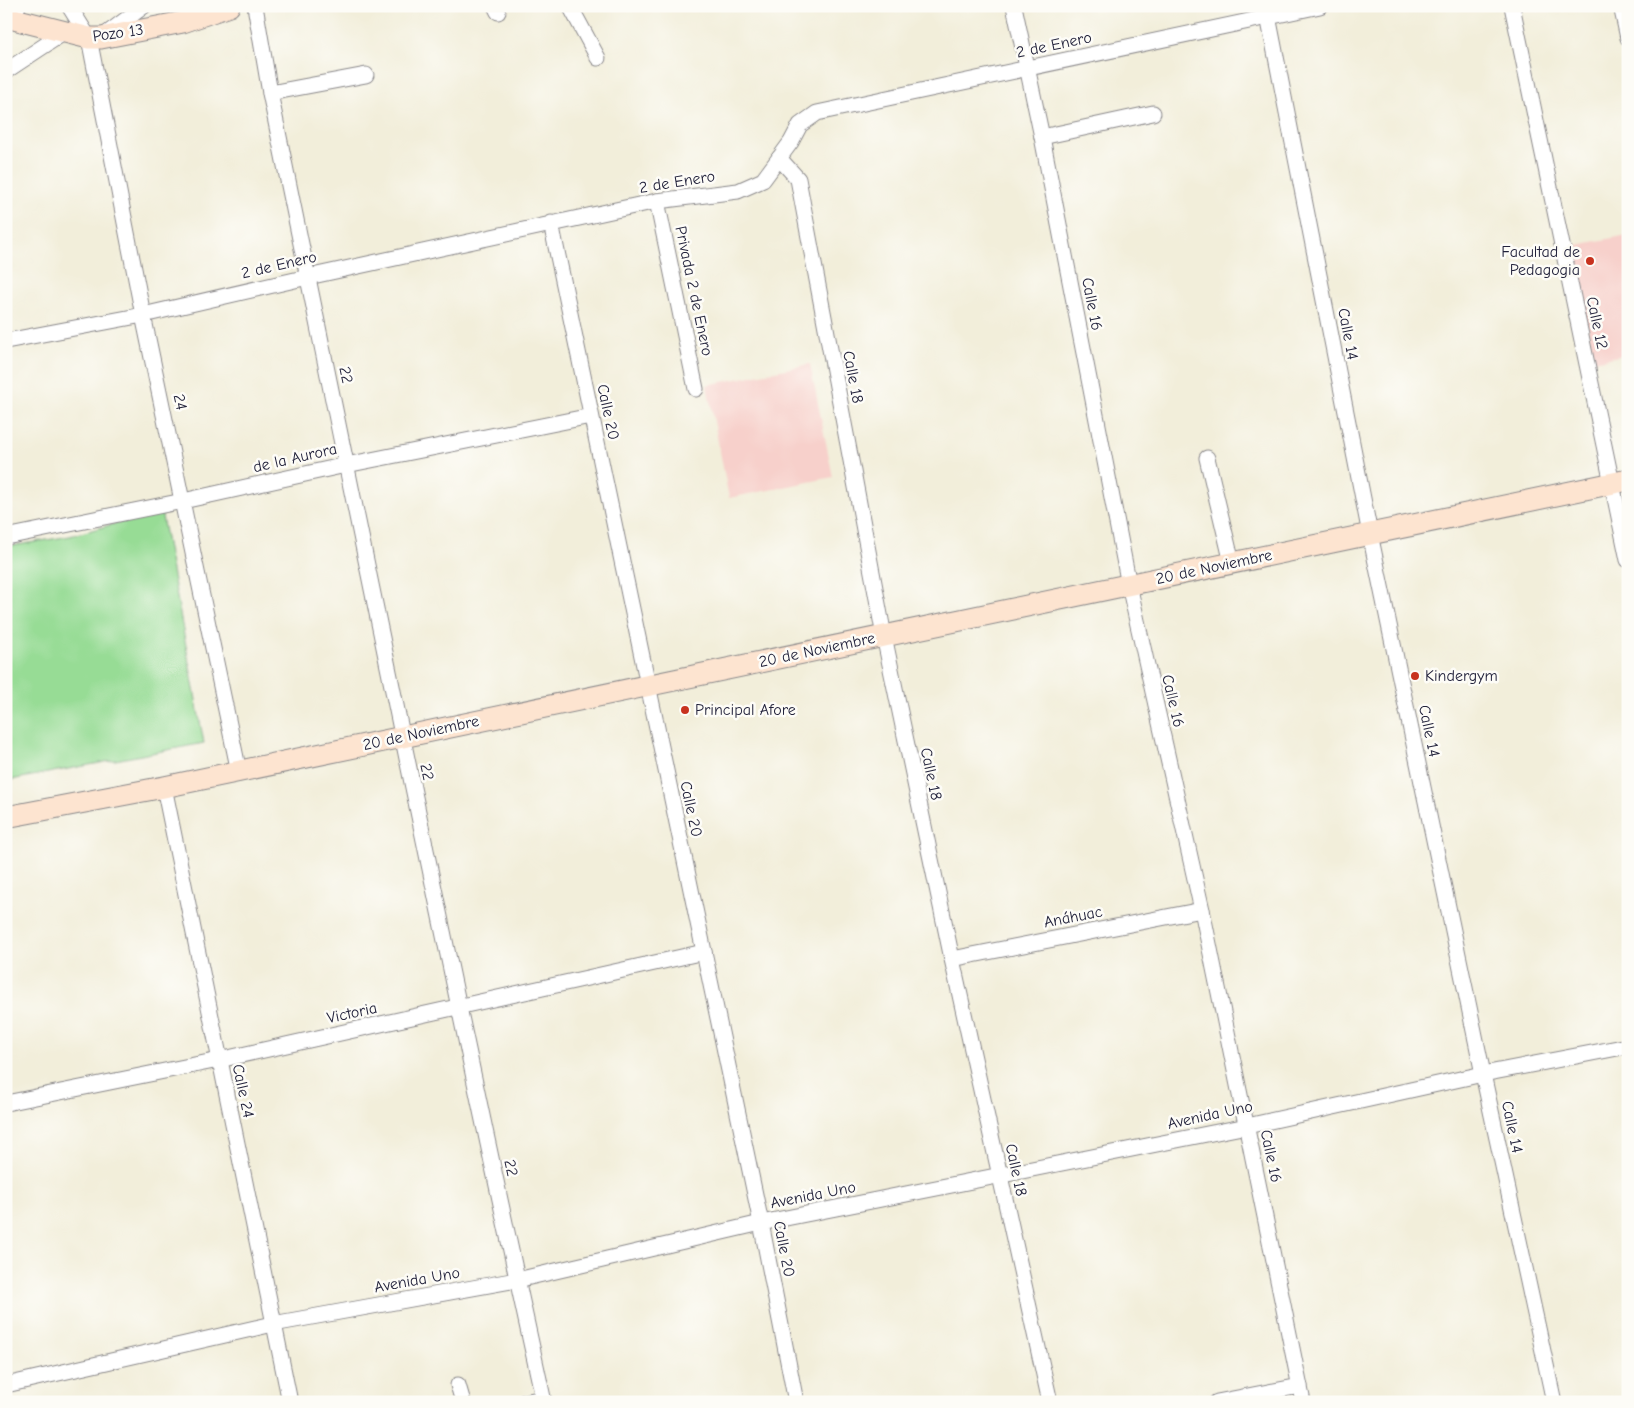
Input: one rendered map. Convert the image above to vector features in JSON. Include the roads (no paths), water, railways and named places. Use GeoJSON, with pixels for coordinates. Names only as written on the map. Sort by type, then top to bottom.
{"type":"FeatureCollection","features":[{"type":"Feature","properties":{"kind":"main road","name":"Pozo 13"},"geometry":{"type":"LineString","coordinates":[[6,15],[65,32],[95,38],[183,22],[229,6]]}},
{"type":"Feature","properties":{"kind":"main road","name":"20 de Noviembre"},"geometry":{"type":"LineString","coordinates":[[6,817],[239,772],[1620,481]]}},
{"type":"Feature","properties":{"kind":"street"},"geometry":{"type":"LineString","coordinates":[[6,15],[18,6]]}},
{"type":"Feature","properties":{"kind":"street"},"geometry":{"type":"LineString","coordinates":[[69,6],[95,38],[144,6]]}},
{"type":"Feature","properties":{"kind":"street","name":"22"},"geometry":{"type":"LineString","coordinates":[[255,6],[270,93],[458,1008],[544,1400],[524,1402]]}},
{"type":"Feature","properties":{"kind":"street"},"geometry":{"type":"LineString","coordinates":[[570,6],[598,58]]}},
{"type":"Feature","properties":{"kind":"street","name":"Calle 16"},"geometry":{"type":"LineString","coordinates":[[1014,6],[1042,137],[1129,584],[1202,910],[1303,1402]]}},
{"type":"Feature","properties":{"kind":"street","name":"2 de Enero"},"geometry":{"type":"LineString","coordinates":[[6,341],[143,315],[308,276],[657,201],[738,190],[763,180],[791,142],[800,125],[817,113],[1027,69],[1267,12],[1320,6]]}},
{"type":"Feature","properties":{"kind":"street","name":"Calle 12"},"geometry":{"type":"LineString","coordinates":[[1512,6],[1620,481],[1628,560]]}},
{"type":"Feature","properties":{"kind":"street"},"geometry":{"type":"LineString","coordinates":[[1621,6],[1628,38]]}},
{"type":"Feature","properties":{"kind":"street","name":"Calle 14"},"geometry":{"type":"LineString","coordinates":[[1267,12],[1370,534],[1554,1402]]}},
{"type":"Feature","properties":{"kind":"street"},"geometry":{"type":"LineString","coordinates":[[6,71],[65,32]]}},
{"type":"Feature","properties":{"kind":"street","name":"24"},"geometry":{"type":"LineString","coordinates":[[95,38],[143,315],[239,772]]}},
{"type":"Feature","properties":{"kind":"street"},"geometry":{"type":"LineString","coordinates":[[270,93],[366,75]]}},
{"type":"Feature","properties":{"kind":"street"},"geometry":{"type":"LineString","coordinates":[[1042,137],[1153,113]]}},
{"type":"Feature","properties":{"kind":"street","name":"Calle 18"},"geometry":{"type":"LineString","coordinates":[[779,158],[798,179],[884,636],[999,1176],[1050,1402]]}},
{"type":"Feature","properties":{"kind":"street","name":"Privada 2 de Enero"},"geometry":{"type":"LineString","coordinates":[[657,201],[696,389]]}},
{"type":"Feature","properties":{"kind":"street","name":"Calle 20"},"geometry":{"type":"LineString","coordinates":[[551,223],[761,1223],[796,1402]]}},
{"type":"Feature","properties":{"kind":"street","name":"de la Aurora"},"geometry":{"type":"LineString","coordinates":[[6,537],[183,501],[346,464],[591,416]]}},
{"type":"Feature","properties":{"kind":"street"},"geometry":{"type":"LineString","coordinates":[[1206,458],[1232,563]]}},
{"type":"Feature","properties":{"kind":"street","name":"Calle 24"},"geometry":{"type":"LineString","coordinates":[[164,787],[290,1402]]}},
{"type":"Feature","properties":{"kind":"street","name":"Anáhuac"},"geometry":{"type":"LineString","coordinates":[[952,959],[1202,910]]}},
{"type":"Feature","properties":{"kind":"street","name":"Victoria"},"geometry":{"type":"LineString","coordinates":[[6,1103],[219,1060],[704,952]]}},
{"type":"Feature","properties":{"kind":"street","name":"Avenida Uno"},"geometry":{"type":"LineString","coordinates":[[6,1385],[273,1324],[517,1280],[761,1223],[1247,1126],[1483,1074],[1628,1046]]}},
{"type":"Feature","properties":{"kind":"street"},"geometry":{"type":"LineString","coordinates":[[458,1385],[462,1402]]}},
{"type":"Feature","properties":{"kind":"street"},"geometry":{"type":"LineString","coordinates":[[1217,1402],[1300,1386]]}},
{"type":"Feature","properties":{"kind":"place","name":"Facultad de Pedagogia"},"geometry":{"type":"Point","coordinates":[1590,261]}},
{"type":"Feature","properties":{"kind":"place","name":"Kindergym"},"geometry":{"type":"Point","coordinates":[1415,676]}},
{"type":"Feature","properties":{"kind":"place","name":"Principal Afore"},"geometry":{"type":"Point","coordinates":[685,710]}}]}
